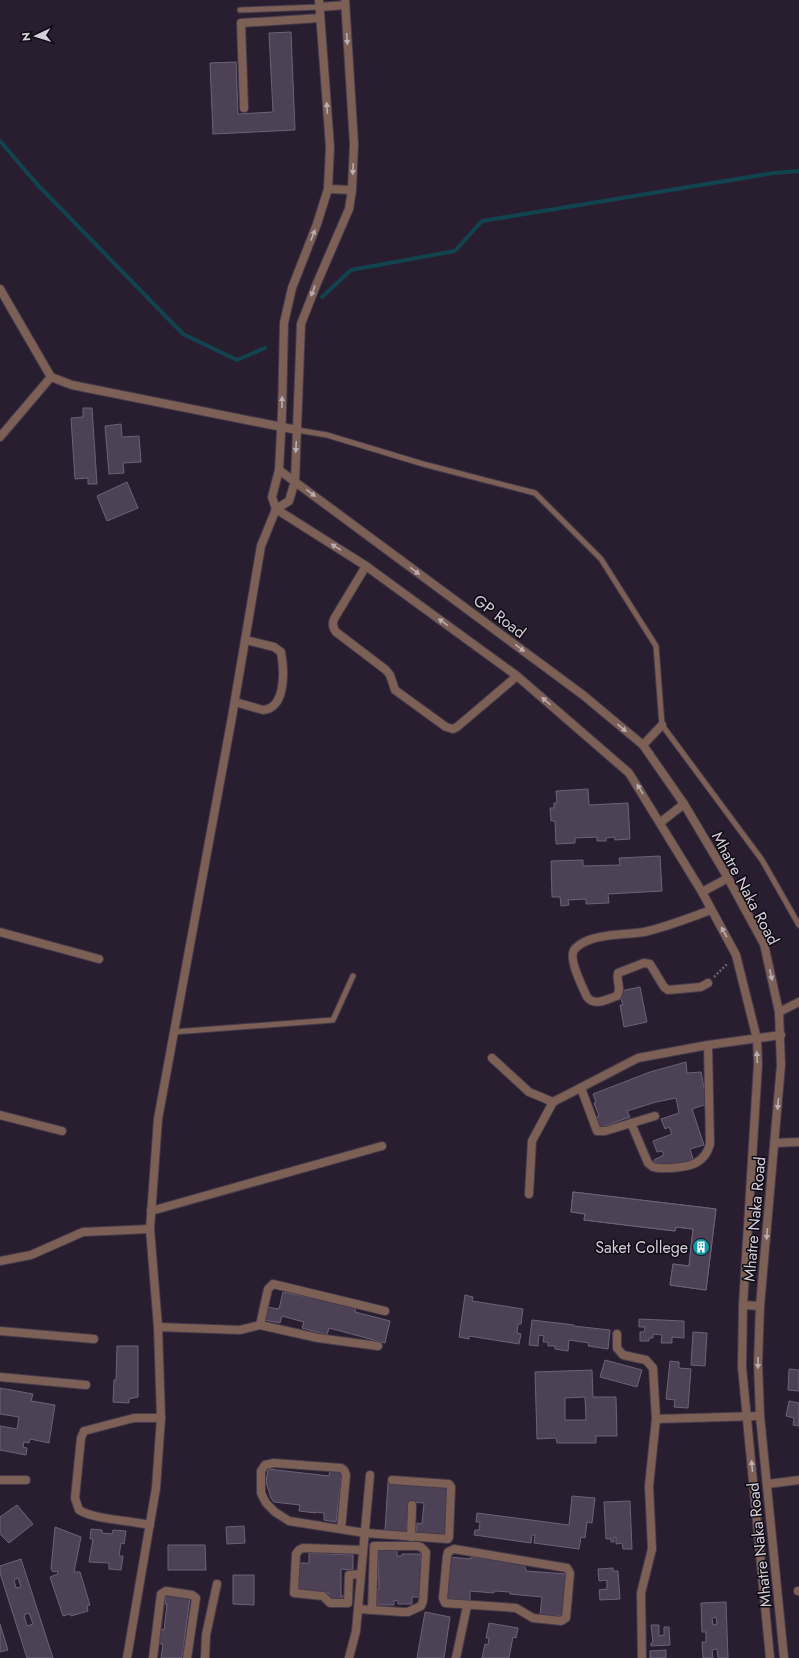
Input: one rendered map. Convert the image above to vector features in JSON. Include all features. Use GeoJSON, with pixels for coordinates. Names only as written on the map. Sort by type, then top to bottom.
{"type":"FeatureCollection","features":[{"type":"Feature","properties":{"kind":"street"},"geometry":{"type":"LineString","coordinates":[[128,1658],[156,1488],[161,1418],[158,1327],[150,1229],[158,1119],[246,640],[261,546],[276,509],[290,501],[295,481],[301,324],[349,209],[352,190],[354,144],[345,2],[319,3],[330,147],[328,189],[317,224],[292,288],[284,323],[279,470],[272,497],[276,509],[366,566],[517,676],[629,773],[661,822],[684,804]]}},
{"type":"Feature","properties":{"kind":"street"},"geometry":{"type":"LineString","coordinates":[[244,108],[241,23],[320,18]]}},
{"type":"Feature","properties":{"kind":"street"},"geometry":{"type":"LineString","coordinates":[[328,189],[352,190]]}},
{"type":"Feature","properties":{"kind":"street"},"geometry":{"type":"LineString","coordinates":[[0,289],[51,377],[72,385],[298,430]]}},
{"type":"Feature","properties":{"kind":"street"},"geometry":{"type":"LineString","coordinates":[[0,437],[51,377]]}},
{"type":"Feature","properties":{"kind":"street","name":"GP Road"},"geometry":{"type":"LineString","coordinates":[[279,470],[583,695],[642,745],[684,804]]}},
{"type":"Feature","properties":{"kind":"street"},"geometry":{"type":"LineString","coordinates":[[366,566],[334,619],[333,628],[336,632],[386,670],[390,675],[395,690],[446,727],[453,729],[517,676]]}},
{"type":"Feature","properties":{"kind":"street"},"geometry":{"type":"LineString","coordinates":[[234,702],[263,710],[268,709],[278,700],[280,694],[284,667],[280,652],[274,647],[246,640]]}},
{"type":"Feature","properties":{"kind":"street"},"geometry":{"type":"LineString","coordinates":[[642,745],[662,725]]}},
{"type":"Feature","properties":{"kind":"street","name":"Mhatre Naka Road"},"geometry":{"type":"LineString","coordinates":[[684,804],[728,878],[764,944],[779,1012],[781,1065],[760,1306],[758,1362],[760,1416],[768,1484],[784,1658]]}},
{"type":"Feature","properties":{"kind":"street","name":"Mhatre Naka Road"},"geometry":{"type":"LineString","coordinates":[[661,822],[702,892],[736,955],[757,1039],[758,1064],[743,1305],[742,1367],[770,1658]]}},
{"type":"Feature","properties":{"kind":"street"},"geometry":{"type":"LineString","coordinates":[[702,892],[728,878]]}},
{"type":"Feature","properties":{"kind":"street"},"geometry":{"type":"LineString","coordinates":[[708,984],[702,987],[668,990],[664,987],[650,964],[644,964],[618,974],[619,991],[617,996],[599,1002],[594,1002],[590,1001],[587,997],[574,964],[573,954],[574,950],[580,944],[589,940],[650,930],[712,910]]}},
{"type":"Feature","properties":{"kind":"street"},"geometry":{"type":"LineString","coordinates":[[0,932],[100,959]]}},
{"type":"Feature","properties":{"kind":"street"},"geometry":{"type":"LineString","coordinates":[[779,1012],[799,1002]]}},
{"type":"Feature","properties":{"kind":"street"},"geometry":{"type":"LineString","coordinates":[[529,1194],[532,1141],[553,1102],[638,1058],[708,1045],[781,1035]]}},
{"type":"Feature","properties":{"kind":"street"},"geometry":{"type":"LineString","coordinates":[[631,1123],[648,1163],[653,1167],[686,1168],[702,1159],[708,1152],[710,1144],[708,1045]]}},
{"type":"Feature","properties":{"kind":"street"},"geometry":{"type":"LineString","coordinates":[[492,1058],[529,1092],[553,1102]]}},
{"type":"Feature","properties":{"kind":"street"},"geometry":{"type":"LineString","coordinates":[[581,1088],[597,1131],[605,1131],[655,1116]]}},
{"type":"Feature","properties":{"kind":"street"},"geometry":{"type":"LineString","coordinates":[[0,1115],[62,1131]]}},
{"type":"Feature","properties":{"kind":"street"},"geometry":{"type":"LineString","coordinates":[[775,1143],[799,1142]]}},
{"type":"Feature","properties":{"kind":"street"},"geometry":{"type":"LineString","coordinates":[[151,1211],[382,1146]]}},
{"type":"Feature","properties":{"kind":"street"},"geometry":{"type":"LineString","coordinates":[[0,1261],[31,1255],[83,1232],[150,1229]]}},
{"type":"Feature","properties":{"kind":"street"},"geometry":{"type":"LineString","coordinates":[[260,1325],[268,1289],[274,1284],[385,1311]]}},
{"type":"Feature","properties":{"kind":"street"},"geometry":{"type":"LineString","coordinates":[[743,1305],[760,1306]]}},
{"type":"Feature","properties":{"kind":"street"},"geometry":{"type":"LineString","coordinates":[[158,1327],[240,1330],[260,1325],[318,1338],[378,1346]]}},
{"type":"Feature","properties":{"kind":"street"},"geometry":{"type":"LineString","coordinates":[[0,1331],[94,1339]]}},
{"type":"Feature","properties":{"kind":"street"},"geometry":{"type":"LineString","coordinates":[[617,1334],[617,1348],[623,1355],[646,1360],[653,1368],[656,1419],[649,1486],[652,1549],[642,1586],[640,1600],[642,1658]]}},
{"type":"Feature","properties":{"kind":"street"},"geometry":{"type":"LineString","coordinates":[[0,1377],[86,1385]]}},
{"type":"Feature","properties":{"kind":"street"},"geometry":{"type":"LineString","coordinates":[[656,1419],[747,1415],[760,1416]]}},
{"type":"Feature","properties":{"kind":"street"},"geometry":{"type":"LineString","coordinates":[[150,1525],[88,1515],[79,1510],[76,1498],[81,1438],[84,1431],[134,1418],[161,1418]]}},
{"type":"Feature","properties":{"kind":"street"},"geometry":{"type":"LineString","coordinates":[[341,1529],[346,1475],[344,1470],[341,1468],[274,1463],[264,1466],[261,1471],[261,1494],[266,1503],[275,1512],[289,1521],[365,1533],[444,1540],[449,1537],[451,1486],[449,1484],[392,1480]]}},
{"type":"Feature","properties":{"kind":"street"},"geometry":{"type":"LineString","coordinates":[[349,1658],[356,1631],[370,1475]]}},
{"type":"Feature","properties":{"kind":"street"},"geometry":{"type":"LineString","coordinates":[[0,1480],[26,1480]]}},
{"type":"Feature","properties":{"kind":"street"},"geometry":{"type":"LineString","coordinates":[[768,1484],[799,1480]]}},
{"type":"Feature","properties":{"kind":"street"},"geometry":{"type":"LineString","coordinates":[[411,1537],[412,1506]]}},
{"type":"Feature","properties":{"kind":"street"},"geometry":{"type":"LineString","coordinates":[[358,1609],[372,1610],[408,1612],[421,1606],[423,1601],[425,1573],[426,1552],[424,1549],[417,1546],[374,1546],[372,1610]]}},
{"type":"Feature","properties":{"kind":"street"},"geometry":{"type":"LineString","coordinates":[[361,1574],[349,1575],[348,1603],[328,1602],[323,1596],[294,1594],[296,1554],[298,1550],[302,1548],[363,1550]]}},
{"type":"Feature","properties":{"kind":"street"},"geometry":{"type":"LineString","coordinates":[[454,1549],[565,1567],[569,1570],[567,1615],[564,1620],[533,1618],[516,1608],[467,1606],[448,1604],[443,1601],[447,1556],[448,1552],[451,1550],[454,1549]]}},
{"type":"Feature","properties":{"kind":"street"},"geometry":{"type":"LineString","coordinates":[[205,1658],[206,1635],[217,1584]]}},
{"type":"Feature","properties":{"kind":"street"},"geometry":{"type":"LineString","coordinates":[[153,1658],[161,1594],[166,1591],[192,1595],[196,1598],[190,1658]]}},
{"type":"Feature","properties":{"kind":"street"},"geometry":{"type":"LineString","coordinates":[[456,1658],[467,1606]]}},
{"type":"Feature","properties":{"kind":"lane"},"geometry":{"type":"LineString","coordinates":[[240,10],[319,3]]}},
{"type":"Feature","properties":{"kind":"lane"},"geometry":{"type":"LineString","coordinates":[[298,430],[327,435],[423,464],[535,493],[601,559],[656,646],[662,725],[762,860],[799,925]]}},
{"type":"Feature","properties":{"kind":"lane"},"geometry":{"type":"LineString","coordinates":[[173,1032],[333,1020],[353,976]]}},
{"type":"Feature","properties":{"kind":"path"},"geometry":{"type":"LineString","coordinates":[[708,984],[736,955]]}},
{"type":"Feature","properties":{"kind":"building"},"geometry":{"type":"Polygon","coordinates":[[[291,32],[295,130],[213,134],[210,63],[236,62],[238,114],[273,112],[269,33],[291,32]]]}},
{"type":"Feature","properties":{"kind":"building"},"geometry":{"type":"Polygon","coordinates":[[[83,408],[92,408],[97,484],[88,484],[88,478],[75,479],[71,418],[83,417],[83,408]]]}},
{"type":"Feature","properties":{"kind":"building"},"geometry":{"type":"Polygon","coordinates":[[[121,424],[122,437],[139,436],[141,462],[123,463],[124,473],[109,474],[105,426],[121,424]]]}},
{"type":"Feature","properties":{"kind":"building"},"geometry":{"type":"Polygon","coordinates":[[[127,482],[138,508],[107,521],[97,496],[127,482]]]}},
{"type":"Feature","properties":{"kind":"building"},"geometry":{"type":"Polygon","coordinates":[[[588,789],[589,805],[628,803],[630,839],[615,840],[614,837],[606,838],[606,841],[597,841],[597,837],[575,838],[575,843],[556,844],[555,821],[551,821],[550,808],[554,808],[554,803],[557,803],[556,791],[588,789]]]}},
{"type":"Feature","properties":{"kind":"building"},"geometry":{"type":"Polygon","coordinates":[[[660,856],[662,891],[608,894],[609,903],[586,904],[586,899],[568,900],[569,905],[561,906],[560,897],[552,897],[551,861],[583,860],[583,866],[620,865],[619,858],[660,856]]]}},
{"type":"Feature","properties":{"kind":"building"},"geometry":{"type":"Polygon","coordinates":[[[640,987],[647,1022],[624,1027],[620,1005],[623,1005],[620,996],[622,995],[621,991],[640,987]]]}},
{"type":"Feature","properties":{"kind":"building"},"geometry":{"type":"Polygon","coordinates":[[[686,1062],[687,1073],[701,1072],[707,1104],[692,1109],[704,1145],[690,1149],[693,1159],[678,1166],[661,1164],[657,1166],[654,1160],[664,1155],[662,1151],[657,1152],[653,1141],[672,1134],[669,1127],[665,1129],[661,1119],[679,1113],[676,1098],[656,1102],[627,1111],[630,1117],[599,1128],[595,1118],[599,1116],[594,1103],[596,1102],[593,1094],[650,1072],[686,1062]]]}},
{"type":"Feature","properties":{"kind":"building","name":"Saket College"},"geometry":{"type":"Polygon","coordinates":[[[573,1192],[716,1209],[706,1290],[670,1285],[673,1264],[689,1266],[693,1229],[676,1227],[675,1231],[584,1220],[585,1214],[571,1212],[573,1192]]]}},
{"type":"Feature","properties":{"kind":"building","name":"Saket College"},"geometry":{"type":"Polygon","coordinates":[[[573,1192],[716,1209],[706,1290],[670,1285],[673,1264],[689,1266],[693,1229],[676,1227],[675,1231],[584,1220],[585,1214],[571,1212],[573,1192]]]}},
{"type":"Feature","properties":{"kind":"building"},"geometry":{"type":"Polygon","coordinates":[[[283,1292],[356,1307],[355,1312],[390,1321],[385,1343],[329,1328],[327,1335],[302,1328],[304,1322],[282,1316],[280,1323],[264,1320],[267,1307],[279,1309],[283,1292]]]}},
{"type":"Feature","properties":{"kind":"building"},"geometry":{"type":"Polygon","coordinates":[[[465,1295],[473,1297],[472,1301],[523,1309],[521,1324],[518,1324],[517,1333],[521,1334],[519,1344],[469,1336],[469,1339],[459,1337],[465,1295]]]}},
{"type":"Feature","properties":{"kind":"building"},"geometry":{"type":"Polygon","coordinates":[[[639,1319],[684,1321],[684,1338],[672,1337],[672,1343],[661,1343],[662,1335],[653,1334],[653,1338],[649,1338],[649,1341],[640,1341],[640,1332],[644,1332],[645,1327],[639,1327],[639,1319]]]}},
{"type":"Feature","properties":{"kind":"building"},"geometry":{"type":"Polygon","coordinates":[[[532,1320],[610,1330],[608,1349],[588,1346],[589,1343],[569,1340],[568,1351],[555,1349],[555,1346],[548,1346],[548,1342],[543,1342],[544,1336],[539,1335],[538,1346],[529,1345],[532,1320]]]}},
{"type":"Feature","properties":{"kind":"building"},"geometry":{"type":"Polygon","coordinates":[[[693,1332],[707,1333],[705,1366],[691,1365],[693,1332]]]}},
{"type":"Feature","properties":{"kind":"building"},"geometry":{"type":"Polygon","coordinates":[[[117,1346],[138,1346],[138,1397],[129,1399],[129,1403],[113,1402],[114,1380],[116,1380],[117,1346]]]}},
{"type":"Feature","properties":{"kind":"building"},"geometry":{"type":"Polygon","coordinates":[[[605,1360],[642,1370],[637,1387],[600,1377],[605,1360]]]}},
{"type":"Feature","properties":{"kind":"building"},"geometry":{"type":"Polygon","coordinates":[[[670,1361],[679,1362],[679,1368],[691,1369],[688,1408],[674,1407],[675,1400],[666,1399],[670,1361]]]}},
{"type":"Feature","properties":{"kind":"building"},"geometry":{"type":"Polygon","coordinates":[[[789,1369],[799,1370],[799,1391],[788,1390],[789,1369]]]}},
{"type":"Feature","properties":{"kind":"building"},"geometry":{"type":"Polygon","coordinates":[[[592,1370],[593,1397],[616,1397],[617,1436],[596,1436],[596,1443],[557,1443],[556,1438],[537,1439],[535,1372],[592,1370]],[[585,1397],[565,1398],[565,1420],[586,1420],[585,1397]]]}},
{"type":"Feature","properties":{"kind":"building"},"geometry":{"type":"Polygon","coordinates":[[[0,1388],[33,1394],[31,1401],[55,1405],[49,1443],[30,1439],[29,1443],[24,1442],[23,1447],[27,1448],[26,1455],[0,1450],[0,1426],[17,1429],[19,1417],[0,1414],[0,1388]]]}},
{"type":"Feature","properties":{"kind":"building"},"geometry":{"type":"Polygon","coordinates":[[[789,1401],[799,1403],[799,1426],[793,1425],[794,1418],[786,1416],[789,1401]]]}},
{"type":"Feature","properties":{"kind":"building"},"geometry":{"type":"Polygon","coordinates":[[[268,1469],[329,1476],[330,1470],[342,1471],[336,1522],[324,1520],[324,1513],[299,1511],[300,1505],[274,1502],[271,1498],[266,1482],[268,1469]]]}},
{"type":"Feature","properties":{"kind":"building"},"geometry":{"type":"Polygon","coordinates":[[[388,1482],[449,1487],[445,1538],[416,1535],[417,1523],[422,1524],[424,1503],[409,1502],[406,1533],[385,1531],[388,1482]]]}},
{"type":"Feature","properties":{"kind":"building"},"geometry":{"type":"Polygon","coordinates":[[[572,1496],[595,1498],[592,1523],[587,1522],[585,1538],[581,1537],[579,1549],[534,1543],[535,1535],[532,1535],[531,1543],[474,1535],[475,1530],[479,1530],[480,1522],[476,1522],[477,1513],[569,1525],[572,1496]]]}},
{"type":"Feature","properties":{"kind":"building"},"geometry":{"type":"Polygon","coordinates":[[[630,1501],[632,1549],[623,1549],[622,1543],[616,1544],[616,1537],[614,1537],[614,1542],[611,1542],[611,1539],[606,1539],[604,1502],[630,1501]]]}},
{"type":"Feature","properties":{"kind":"building"},"geometry":{"type":"Polygon","coordinates":[[[17,1505],[33,1524],[9,1543],[0,1534],[0,1517],[17,1505]]]}},
{"type":"Feature","properties":{"kind":"building"},"geometry":{"type":"Polygon","coordinates":[[[244,1526],[245,1543],[227,1544],[226,1527],[244,1526]]]}},
{"type":"Feature","properties":{"kind":"building"},"geometry":{"type":"Polygon","coordinates":[[[55,1527],[81,1537],[74,1572],[80,1572],[90,1605],[87,1606],[88,1611],[71,1616],[70,1614],[63,1616],[50,1577],[58,1574],[57,1571],[53,1572],[51,1569],[55,1527]]]}},
{"type":"Feature","properties":{"kind":"building"},"geometry":{"type":"Polygon","coordinates":[[[91,1529],[102,1530],[102,1533],[112,1534],[113,1530],[126,1531],[124,1544],[121,1543],[119,1556],[123,1556],[121,1570],[109,1569],[109,1563],[89,1562],[93,1539],[90,1539],[91,1529]]]}},
{"type":"Feature","properties":{"kind":"building"},"geometry":{"type":"Polygon","coordinates":[[[168,1545],[205,1545],[206,1570],[168,1570],[168,1545]]]}},
{"type":"Feature","properties":{"kind":"building"},"geometry":{"type":"Polygon","coordinates":[[[378,1549],[397,1550],[397,1556],[402,1556],[402,1554],[421,1554],[420,1597],[412,1597],[412,1604],[398,1604],[398,1601],[394,1600],[394,1605],[377,1605],[377,1589],[379,1589],[378,1549]]]}},
{"type":"Feature","properties":{"kind":"building"},"geometry":{"type":"Polygon","coordinates":[[[309,1553],[353,1555],[353,1570],[341,1569],[341,1596],[346,1596],[346,1601],[328,1601],[329,1593],[295,1592],[296,1563],[309,1563],[309,1553]]]}},
{"type":"Feature","properties":{"kind":"building"},"geometry":{"type":"Polygon","coordinates":[[[450,1557],[471,1559],[471,1557],[498,1560],[524,1564],[526,1571],[567,1574],[564,1616],[540,1615],[542,1597],[510,1594],[510,1592],[494,1591],[494,1593],[470,1591],[470,1600],[450,1599],[450,1601],[445,1601],[448,1586],[450,1557]]]}},
{"type":"Feature","properties":{"kind":"building"},"geometry":{"type":"Polygon","coordinates":[[[21,1559],[53,1658],[27,1658],[0,1573],[0,1566],[21,1559]],[[18,1578],[14,1580],[16,1588],[21,1587],[18,1578]],[[29,1613],[24,1615],[27,1626],[33,1624],[29,1613]]]}},
{"type":"Feature","properties":{"kind":"building"},"geometry":{"type":"Polygon","coordinates":[[[613,1568],[613,1571],[618,1571],[620,1599],[600,1600],[599,1590],[607,1589],[607,1580],[599,1581],[598,1569],[613,1568]]]}},
{"type":"Feature","properties":{"kind":"building"},"geometry":{"type":"Polygon","coordinates":[[[233,1575],[254,1575],[254,1605],[233,1604],[233,1575]]]}},
{"type":"Feature","properties":{"kind":"building"},"geometry":{"type":"Polygon","coordinates":[[[166,1594],[190,1597],[182,1658],[161,1658],[163,1644],[159,1644],[161,1629],[164,1630],[167,1604],[165,1604],[166,1594]]]}},
{"type":"Feature","properties":{"kind":"building"},"geometry":{"type":"Polygon","coordinates":[[[726,1602],[728,1658],[718,1658],[717,1649],[712,1650],[713,1658],[703,1658],[702,1642],[706,1642],[706,1632],[702,1632],[701,1603],[726,1602]],[[716,1617],[712,1618],[713,1625],[717,1624],[716,1617]]]}},
{"type":"Feature","properties":{"kind":"building"},"geometry":{"type":"Polygon","coordinates":[[[425,1612],[450,1617],[444,1658],[417,1658],[425,1612]]]}},
{"type":"Feature","properties":{"kind":"building"},"geometry":{"type":"Polygon","coordinates":[[[489,1623],[518,1628],[516,1638],[513,1637],[509,1658],[482,1658],[485,1644],[488,1645],[489,1638],[486,1638],[489,1623]]]}},
{"type":"Feature","properties":{"kind":"building"},"geometry":{"type":"Polygon","coordinates":[[[0,1624],[8,1650],[0,1652],[0,1624]]]}},
{"type":"Feature","properties":{"kind":"building"},"geometry":{"type":"Polygon","coordinates":[[[651,1625],[659,1625],[659,1636],[664,1635],[664,1627],[669,1627],[670,1645],[651,1646],[651,1643],[653,1643],[651,1625]]]}},
{"type":"Feature","properties":{"kind":"building"},"geometry":{"type":"Polygon","coordinates":[[[666,1650],[666,1658],[650,1658],[650,1651],[666,1650]]]}},
{"type":"Feature","properties":{"kind":"waterway"},"geometry":{"type":"LineString","coordinates":[[0,141],[36,183],[183,334],[237,360],[265,348]]}},
{"type":"Feature","properties":{"kind":"waterway"},"geometry":{"type":"LineString","coordinates":[[322,297],[351,270],[455,251],[482,221],[774,173],[799,171]]}},
{"type":"Feature","properties":{"kind":"place","name":"Saket College"},"geometry":{"type":"Point","coordinates":[701,1247]}}]}
